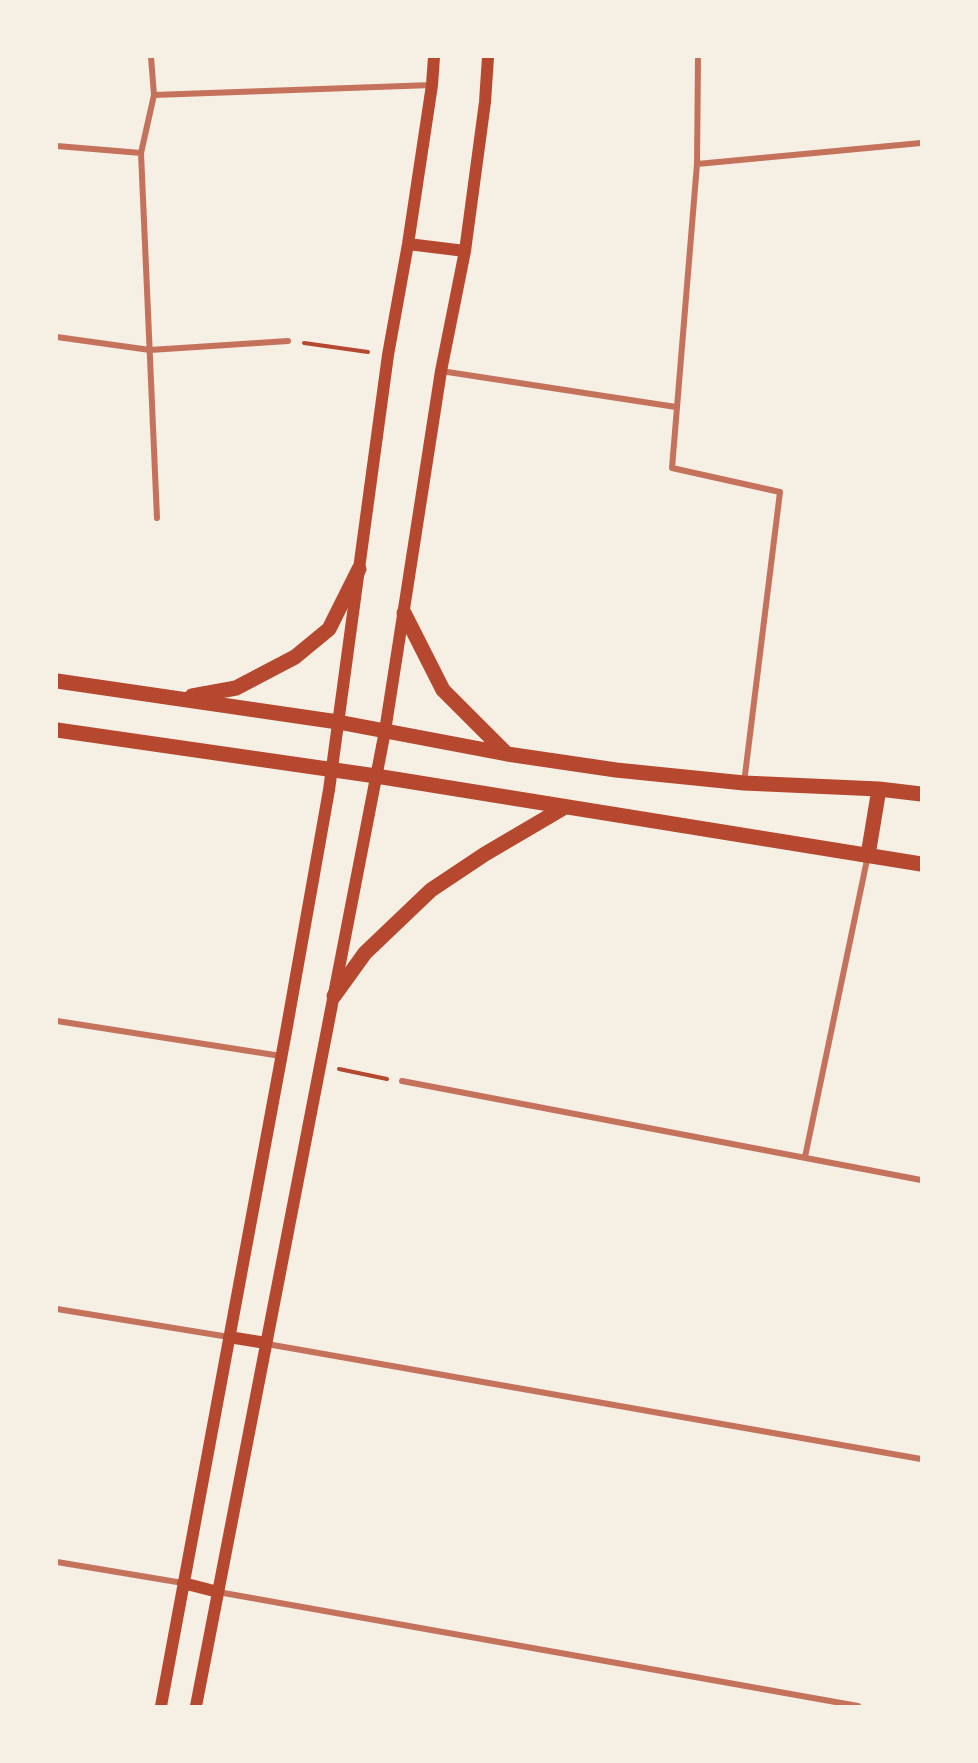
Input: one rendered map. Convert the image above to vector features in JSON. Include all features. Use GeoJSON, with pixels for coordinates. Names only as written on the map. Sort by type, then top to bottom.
{"type":"FeatureCollection","features":[{"type":"Feature","properties":{"kind":"main road"},"geometry":{"type":"LineString","coordinates":[[161,1706],[281,1056],[331,770],[388,355],[408,244],[432,86],[434,57]]}},
{"type":"Feature","properties":{"kind":"main road"},"geometry":{"type":"LineString","coordinates":[[196,1706],[385,731],[441,371],[465,251],[489,57]]}},
{"type":"Feature","properties":{"kind":"main road"},"geometry":{"type":"LineString","coordinates":[[408,244],[465,251]]}},
{"type":"Feature","properties":{"kind":"main road"},"geometry":{"type":"LineString","coordinates":[[177,699],[236,688],[295,657],[329,629],[359,569]]}},
{"type":"Feature","properties":{"kind":"main road"},"geometry":{"type":"LineString","coordinates":[[404,613],[443,690],[507,754]]}},
{"type":"Feature","properties":{"kind":"main road"},"geometry":{"type":"LineString","coordinates":[[57,681],[338,722],[507,754],[616,770],[744,783],[879,789],[921,794]]}},
{"type":"Feature","properties":{"kind":"main road"},"geometry":{"type":"LineString","coordinates":[[57,730],[376,776],[921,864]]}},
{"type":"Feature","properties":{"kind":"main road"},"geometry":{"type":"LineString","coordinates":[[868,855],[879,789]]}},
{"type":"Feature","properties":{"kind":"main road"},"geometry":{"type":"LineString","coordinates":[[334,996],[365,953],[431,890],[485,854],[565,807]]}},
{"type":"Feature","properties":{"kind":"main road"},"geometry":{"type":"LineString","coordinates":[[229,1337],[266,1343]]}},
{"type":"Feature","properties":{"kind":"main road"},"geometry":{"type":"LineString","coordinates":[[183,1582],[218,1592]]}},
{"type":"Feature","properties":{"kind":"street"},"geometry":{"type":"LineString","coordinates":[[151,57],[154,95],[141,153],[157,518]]}},
{"type":"Feature","properties":{"kind":"street"},"geometry":{"type":"LineString","coordinates":[[698,57],[697,164],[672,468],[780,492],[744,783]]}},
{"type":"Feature","properties":{"kind":"street"},"geometry":{"type":"LineString","coordinates":[[154,95],[432,86]]}},
{"type":"Feature","properties":{"kind":"street"},"geometry":{"type":"LineString","coordinates":[[697,164],[921,143]]}},
{"type":"Feature","properties":{"kind":"street"},"geometry":{"type":"LineString","coordinates":[[57,146],[141,153]]}},
{"type":"Feature","properties":{"kind":"street"},"geometry":{"type":"LineString","coordinates":[[57,337],[150,350],[288,340]]}},
{"type":"Feature","properties":{"kind":"street"},"geometry":{"type":"LineString","coordinates":[[441,371],[676,407]]}},
{"type":"Feature","properties":{"kind":"street"},"geometry":{"type":"LineString","coordinates":[[805,1157],[868,855]]}},
{"type":"Feature","properties":{"kind":"street"},"geometry":{"type":"LineString","coordinates":[[57,1021],[281,1056]]}},
{"type":"Feature","properties":{"kind":"street"},"geometry":{"type":"LineString","coordinates":[[402,1081],[921,1180]]}},
{"type":"Feature","properties":{"kind":"street"},"geometry":{"type":"LineString","coordinates":[[57,1309],[229,1337]]}},
{"type":"Feature","properties":{"kind":"street"},"geometry":{"type":"LineString","coordinates":[[266,1343],[921,1459]]}},
{"type":"Feature","properties":{"kind":"street"},"geometry":{"type":"LineString","coordinates":[[57,1562],[183,1582]]}},
{"type":"Feature","properties":{"kind":"street"},"geometry":{"type":"LineString","coordinates":[[218,1592],[858,1706]]}},
{"type":"Feature","properties":{"kind":"path"},"geometry":{"type":"LineString","coordinates":[[288,340],[388,355]]}},
{"type":"Feature","properties":{"kind":"path"},"geometry":{"type":"LineString","coordinates":[[320,1066],[402,1081]]}}]}
